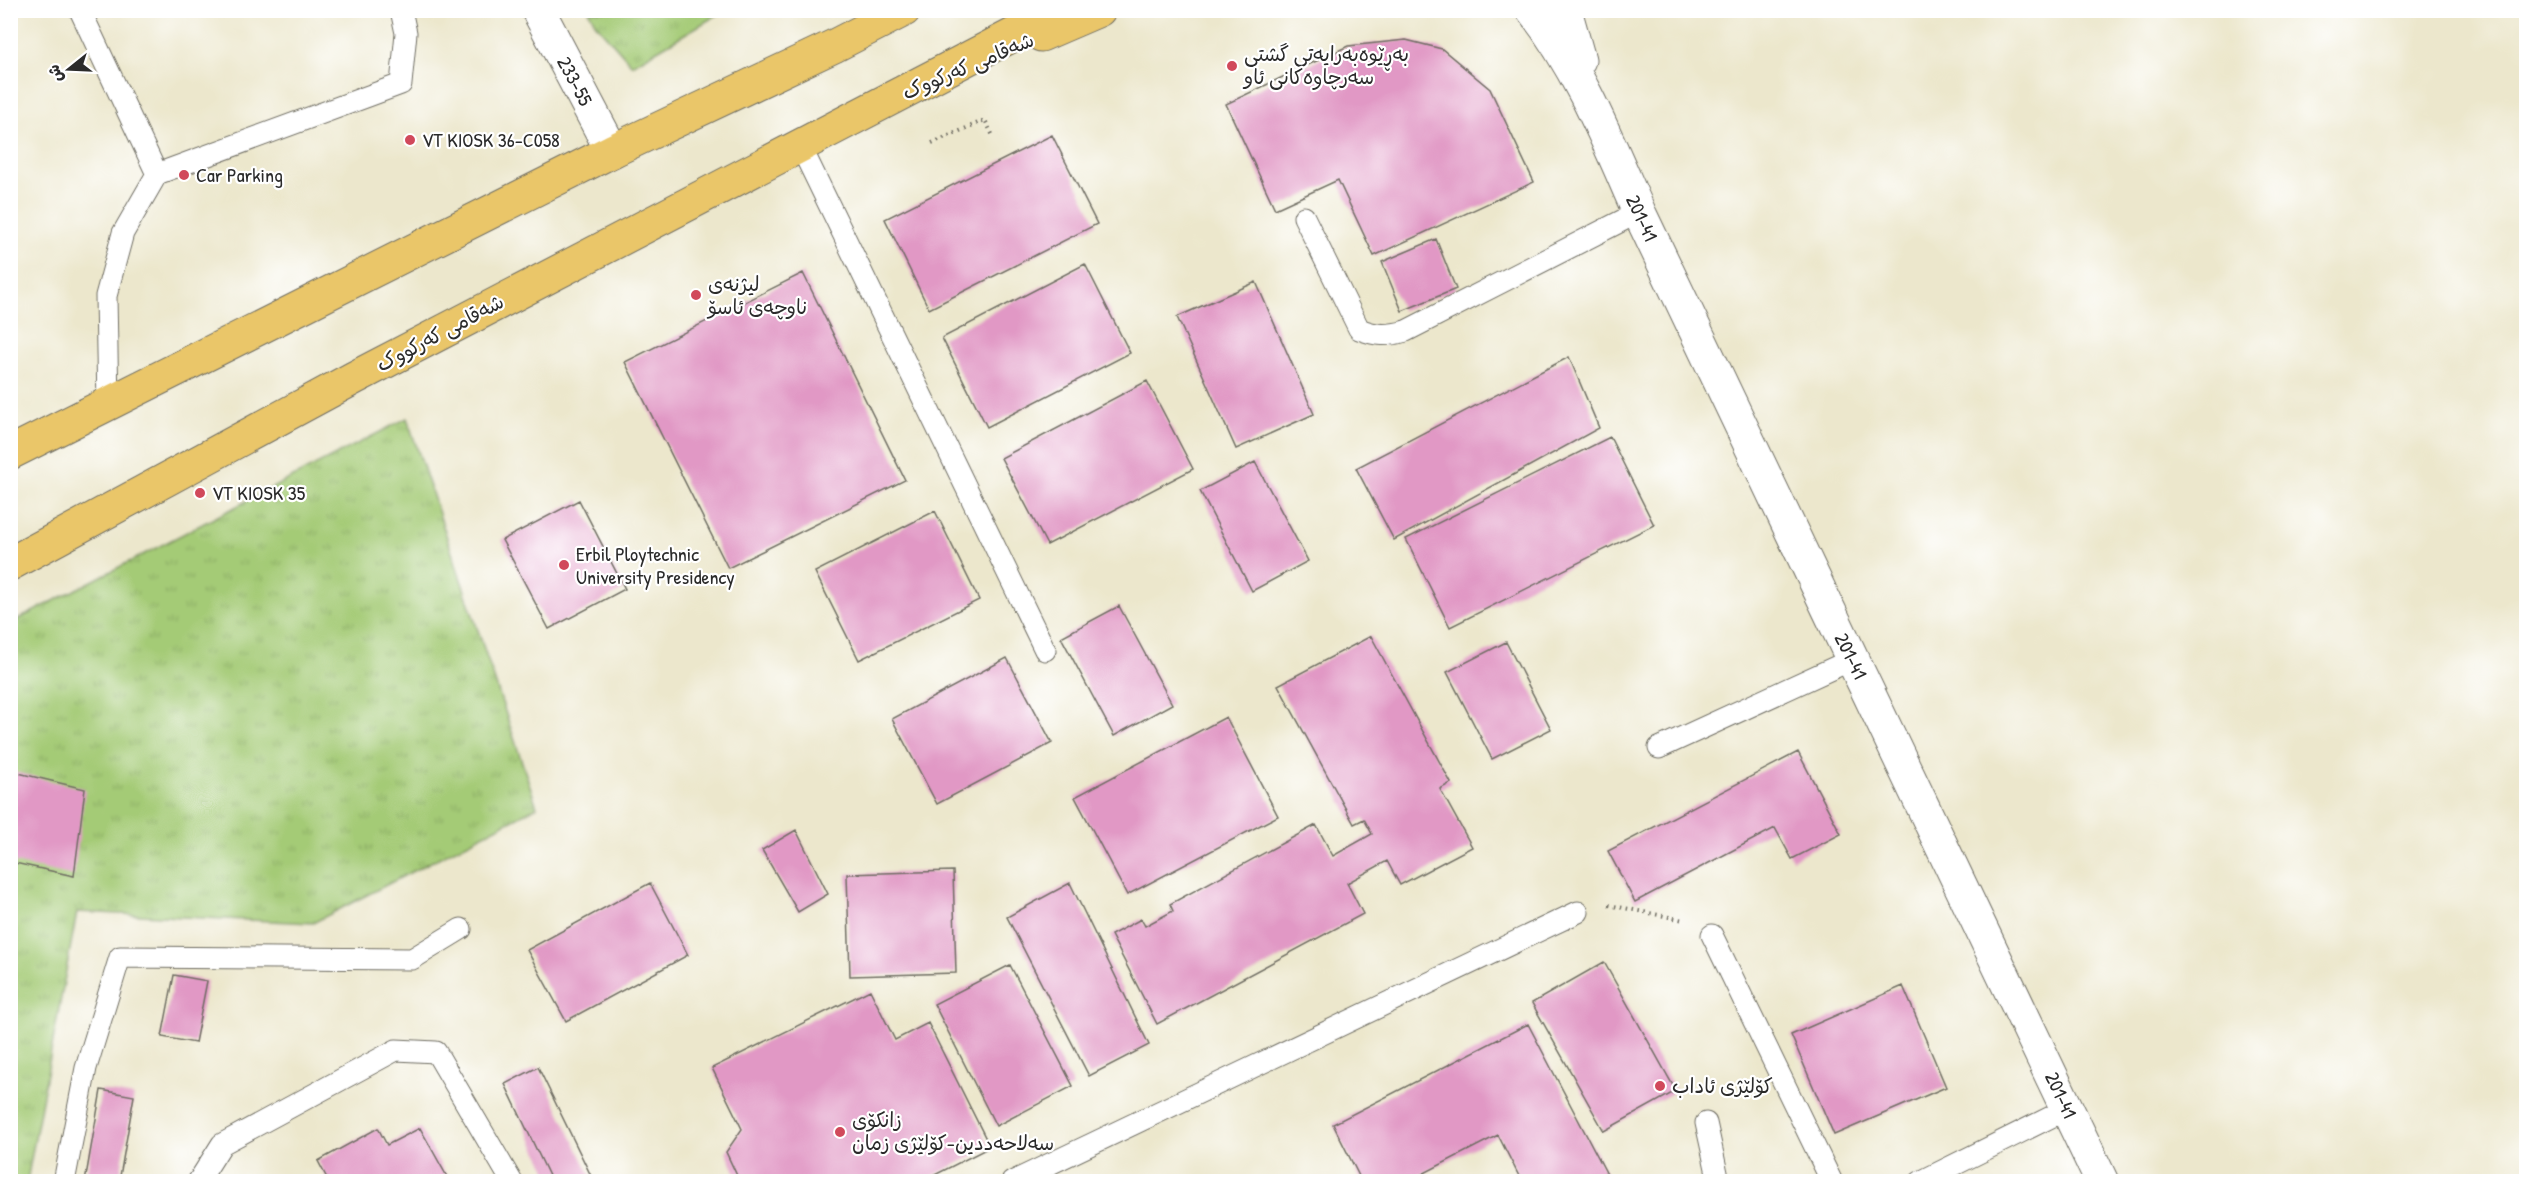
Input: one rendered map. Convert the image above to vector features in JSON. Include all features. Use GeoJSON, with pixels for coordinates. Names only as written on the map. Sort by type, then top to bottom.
{"type":"FeatureCollection","features":[{"type":"Feature","properties":{"kind":"highway"},"geometry":{"type":"LineString","coordinates":[[834,46],[882,10]]}},
{"type":"Feature","properties":{"kind":"highway"},"geometry":{"type":"LineString","coordinates":[[10,453],[108,406],[612,151],[834,46],[904,10]]}},
{"type":"Feature","properties":{"kind":"highway","name":"شەقامی کەرکووک"},"geometry":{"type":"LineString","coordinates":[[10,564],[354,378],[1061,10]]}},
{"type":"Feature","properties":{"kind":"highway","name":"شەقامی کەرکووک"},"geometry":{"type":"LineString","coordinates":[[871,108],[1099,10]]}},
{"type":"Feature","properties":{"kind":"street","name":"233-55"},"geometry":{"type":"LineString","coordinates":[[538,10],[612,151]]}},
{"type":"Feature","properties":{"kind":"street","name":"201-41"},"geometry":{"type":"LineString","coordinates":[[1533,10],[1561,50],[1603,130],[1639,212],[2102,1182]]}},
{"type":"Feature","properties":{"kind":"street","name":"201-41"},"geometry":{"type":"LineString","coordinates":[[1564,10],[1603,130]]}},
{"type":"Feature","properties":{"kind":"lane"},"geometry":{"type":"LineString","coordinates":[[80,10],[157,174]]}},
{"type":"Feature","properties":{"kind":"lane"},"geometry":{"type":"LineString","coordinates":[[108,406],[106,296],[123,233],[157,174],[401,84],[406,33],[401,10]]}},
{"type":"Feature","properties":{"kind":"lane"},"geometry":{"type":"LineString","coordinates":[[800,145],[1045,650]]}},
{"type":"Feature","properties":{"kind":"lane"},"geometry":{"type":"LineString","coordinates":[[1304,217],[1359,329],[1375,336],[1386,337],[1406,331],[1639,212]]}},
{"type":"Feature","properties":{"kind":"lane"},"geometry":{"type":"LineString","coordinates":[[1659,748],[1853,659]]}},
{"type":"Feature","properties":{"kind":"lane"},"geometry":{"type":"LineString","coordinates":[[1012,1182],[1578,912]]}},
{"type":"Feature","properties":{"kind":"lane"},"geometry":{"type":"LineString","coordinates":[[63,1182],[86,1068],[120,957],[412,959],[461,930]]}},
{"type":"Feature","properties":{"kind":"lane"},"geometry":{"type":"LineString","coordinates":[[1712,935],[1832,1182]]}},
{"type":"Feature","properties":{"kind":"lane"},"geometry":{"type":"LineString","coordinates":[[198,1182],[222,1144],[396,1050],[436,1052],[512,1182]]}},
{"type":"Feature","properties":{"kind":"lane"},"geometry":{"type":"LineString","coordinates":[[1920,1182],[2067,1109]]}},
{"type":"Feature","properties":{"kind":"lane"},"geometry":{"type":"LineString","coordinates":[[1706,1123],[1719,1182]]}},
{"type":"Feature","properties":{"kind":"path"},"geometry":{"type":"LineString","coordinates":[[932,143],[985,120],[993,136]]}},
{"type":"Feature","properties":{"kind":"path"},"geometry":{"type":"LineString","coordinates":[[1578,912],[1598,904],[1606,904],[1693,921],[1706,927],[1712,935]]}},
{"type":"Feature","properties":{"kind":"green space"},"geometry":{"type":"Polygon","coordinates":[[[589,11],[724,11],[632,65],[595,23],[589,11]]]}},
{"type":"Feature","properties":{"kind":"green space"},"geometry":{"type":"Polygon","coordinates":[[[407,418],[537,807],[313,923],[77,912],[27,1181],[11,1182],[11,623],[407,418]]]}},
{"type":"Feature","properties":{"kind":"building"},"geometry":{"type":"Polygon","coordinates":[[[1406,40],[1442,49],[1490,89],[1534,182],[1374,256],[1338,180],[1275,209],[1226,104],[1348,46],[1406,40]]]}},
{"type":"Feature","properties":{"kind":"building"},"geometry":{"type":"Polygon","coordinates":[[[1052,135],[1097,224],[929,309],[885,219],[1052,135]]]}},
{"type":"Feature","properties":{"kind":"building"},"geometry":{"type":"Polygon","coordinates":[[[1436,239],[1456,289],[1402,311],[1382,262],[1436,239]]]}},
{"type":"Feature","properties":{"kind":"building"},"geometry":{"type":"Polygon","coordinates":[[[1085,264],[1130,353],[987,427],[942,338],[1085,264]]]}},
{"type":"Feature","properties":{"kind":"building"},"geometry":{"type":"Polygon","coordinates":[[[803,273],[905,480],[728,568],[625,362],[803,273]]]}},
{"type":"Feature","properties":{"kind":"building"},"geometry":{"type":"Polygon","coordinates":[[[1256,282],[1314,414],[1236,449],[1177,317],[1256,282]]]}},
{"type":"Feature","properties":{"kind":"building"},"geometry":{"type":"Polygon","coordinates":[[[1569,357],[1599,428],[1394,540],[1356,468],[1569,357]]]}},
{"type":"Feature","properties":{"kind":"building"},"geometry":{"type":"Polygon","coordinates":[[[1147,381],[1193,469],[1047,545],[1001,458],[1147,381]]]}},
{"type":"Feature","properties":{"kind":"building"},"geometry":{"type":"Polygon","coordinates":[[[1610,437],[1654,525],[1450,627],[1406,539],[1610,437]]]}},
{"type":"Feature","properties":{"kind":"building"},"geometry":{"type":"Polygon","coordinates":[[[1255,462],[1308,561],[1252,591],[1200,491],[1255,462]]]}},
{"type":"Feature","properties":{"kind":"building","name":"Erbil Ploytechnic University Presidency"},"geometry":{"type":"Polygon","coordinates":[[[579,500],[625,589],[549,629],[502,540],[579,500]]]}},
{"type":"Feature","properties":{"kind":"building"},"geometry":{"type":"Polygon","coordinates":[[[935,511],[979,600],[859,660],[815,572],[935,511]]]}},
{"type":"Feature","properties":{"kind":"building"},"geometry":{"type":"Polygon","coordinates":[[[1119,606],[1172,704],[1114,736],[1061,637],[1119,606]]]}},
{"type":"Feature","properties":{"kind":"building"},"geometry":{"type":"Polygon","coordinates":[[[1371,636],[1451,783],[1440,789],[1472,847],[1400,885],[1387,861],[1347,883],[1363,914],[1157,1024],[1111,935],[1141,919],[1145,926],[1173,911],[1170,904],[1316,825],[1333,856],[1372,834],[1364,819],[1354,824],[1278,685],[1371,636]]]}},
{"type":"Feature","properties":{"kind":"building"},"geometry":{"type":"Polygon","coordinates":[[[1506,642],[1551,729],[1492,759],[1447,672],[1506,642]]]}},
{"type":"Feature","properties":{"kind":"building"},"geometry":{"type":"Polygon","coordinates":[[[1007,658],[1052,743],[937,804],[892,719],[1007,658]]]}},
{"type":"Feature","properties":{"kind":"building"},"geometry":{"type":"Polygon","coordinates":[[[1226,717],[1278,816],[1127,895],[1075,797],[1226,717]]]}},
{"type":"Feature","properties":{"kind":"building"},"geometry":{"type":"Polygon","coordinates":[[[1798,752],[1841,834],[1792,859],[1775,828],[1635,902],[1608,851],[1798,752]]]}},
{"type":"Feature","properties":{"kind":"building"},"geometry":{"type":"Polygon","coordinates":[[[10,771],[85,789],[74,876],[10,862],[10,771]]]}},
{"type":"Feature","properties":{"kind":"building"},"geometry":{"type":"Polygon","coordinates":[[[796,830],[828,894],[798,912],[762,850],[796,830]]]}},
{"type":"Feature","properties":{"kind":"building"},"geometry":{"type":"Polygon","coordinates":[[[953,871],[956,973],[850,976],[847,874],[953,871]]]}},
{"type":"Feature","properties":{"kind":"building"},"geometry":{"type":"Polygon","coordinates":[[[650,883],[688,955],[566,1021],[527,950],[650,883]]]}},
{"type":"Feature","properties":{"kind":"building"},"geometry":{"type":"Polygon","coordinates":[[[1070,883],[1149,1045],[1089,1076],[1007,917],[1070,883]]]}},
{"type":"Feature","properties":{"kind":"building"},"geometry":{"type":"Polygon","coordinates":[[[1604,962],[1676,1091],[1604,1131],[1532,1003],[1604,962]]]}},
{"type":"Feature","properties":{"kind":"building"},"geometry":{"type":"Polygon","coordinates":[[[1010,965],[1073,1086],[996,1126],[934,1004],[1010,965]]]}},
{"type":"Feature","properties":{"kind":"building"},"geometry":{"type":"Polygon","coordinates":[[[174,975],[207,981],[195,1043],[162,1037],[174,975]]]}},
{"type":"Feature","properties":{"kind":"building"},"geometry":{"type":"Polygon","coordinates":[[[1903,986],[1946,1087],[1834,1135],[1791,1035],[1903,986]]]}},
{"type":"Feature","properties":{"kind":"building"},"geometry":{"type":"Polygon","coordinates":[[[870,990],[895,1040],[928,1023],[990,1147],[921,1182],[740,1182],[726,1152],[742,1129],[712,1068],[870,990]]]}},
{"type":"Feature","properties":{"kind":"building"},"geometry":{"type":"Polygon","coordinates":[[[1528,1024],[1611,1182],[1522,1182],[1498,1135],[1407,1182],[1362,1182],[1333,1124],[1528,1024]]]}},
{"type":"Feature","properties":{"kind":"building"},"geometry":{"type":"Polygon","coordinates":[[[538,1067],[594,1182],[552,1182],[505,1084],[538,1067]]]}},
{"type":"Feature","properties":{"kind":"building"},"geometry":{"type":"Polygon","coordinates":[[[101,1090],[134,1096],[119,1182],[85,1182],[101,1090]]]}},
{"type":"Feature","properties":{"kind":"building"},"geometry":{"type":"Polygon","coordinates":[[[378,1128],[387,1145],[420,1128],[450,1182],[329,1182],[318,1161],[378,1128]]]}},
{"type":"Feature","properties":{"kind":"place","name":"بەڕێوەبەرایەتی گشتی سەرچاوەکانی ئاو"},"geometry":{"type":"Point","coordinates":[1232,66]}},
{"type":"Feature","properties":{"kind":"place","name":"VT KIOSK 36-C058"},"geometry":{"type":"Point","coordinates":[410,140]}},
{"type":"Feature","properties":{"kind":"place","name":"Car Parking"},"geometry":{"type":"Point","coordinates":[184,175]}},
{"type":"Feature","properties":{"kind":"place","name":"لیژنەی ناوچەی ئاسۆ"},"geometry":{"type":"Point","coordinates":[696,295]}},
{"type":"Feature","properties":{"kind":"place","name":"VT KIOSK 35"},"geometry":{"type":"Point","coordinates":[200,493]}},
{"type":"Feature","properties":{"kind":"place","name":"Erbil Ploytechnic University Presidency"},"geometry":{"type":"Point","coordinates":[564,565]}},
{"type":"Feature","properties":{"kind":"place","name":"کۆلێژی ئاداب"},"geometry":{"type":"Point","coordinates":[1660,1086]}},
{"type":"Feature","properties":{"kind":"place","name":"زانکۆی سەلاحەددین-کۆلێژی زمان"},"geometry":{"type":"Point","coordinates":[840,1132]}}]}
